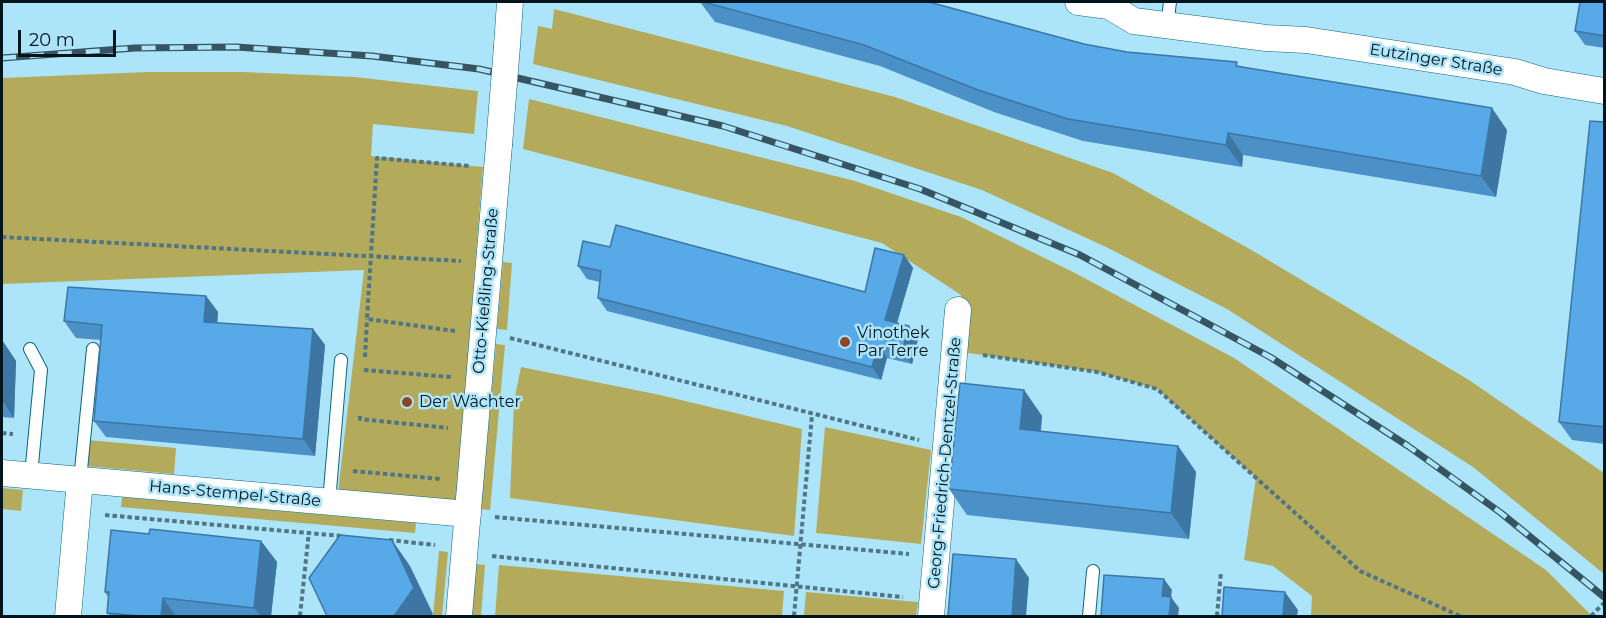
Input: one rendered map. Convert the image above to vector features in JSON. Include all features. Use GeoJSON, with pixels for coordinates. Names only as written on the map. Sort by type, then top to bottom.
{"type":"FeatureCollection","features":[{"type":"Feature","properties":{"kind":"street","name":"Eutzinger Straße"},"geometry":{"type":"LineString","coordinates":[[1078,2],[1109,6],[1134,21],[1168,14],[1266,38],[1329,43],[1515,72],[1544,81],[1605,91]]}},
{"type":"Feature","properties":{"kind":"street","name":"Otto-Kießling-Straße"},"geometry":{"type":"LineString","coordinates":[[459,616],[510,9]]}},
{"type":"Feature","properties":{"kind":"street","name":"Georg-Friedrich-Dentzel-Straße"},"geometry":{"type":"LineString","coordinates":[[932,608],[958,310]]}},
{"type":"Feature","properties":{"kind":"street","name":"Hans-Stempel-Straße"},"geometry":{"type":"LineString","coordinates":[[2,473],[468,514]]}},
{"type":"Feature","properties":{"kind":"street"},"geometry":{"type":"LineString","coordinates":[[68,616],[80,480]]}},
{"type":"Feature","properties":{"kind":"lane"},"geometry":{"type":"LineString","coordinates":[[30,349],[42,370],[31,475]]}},
{"type":"Feature","properties":{"kind":"lane"},"geometry":{"type":"LineString","coordinates":[[80,480],[93,349]]}},
{"type":"Feature","properties":{"kind":"lane"},"geometry":{"type":"LineString","coordinates":[[329,502],[341,360]]}},
{"type":"Feature","properties":{"kind":"lane"},"geometry":{"type":"LineString","coordinates":[[1089,616],[1093,571]]}},
{"type":"Feature","properties":{"kind":"path"},"geometry":{"type":"LineString","coordinates":[[363,379],[377,158],[498,156]]}},
{"type":"Feature","properties":{"kind":"path"},"geometry":{"type":"LineString","coordinates":[[2,237],[488,262]]}},
{"type":"Feature","properties":{"kind":"path"},"geometry":{"type":"LineString","coordinates":[[367,319],[513,338],[946,447]]}},
{"type":"Feature","properties":{"kind":"path"},"geometry":{"type":"LineString","coordinates":[[955,351],[1096,372],[1157,389],[1360,571],[1460,616]]}},
{"type":"Feature","properties":{"kind":"path"},"geometry":{"type":"LineString","coordinates":[[364,369],[479,379]]}},
{"type":"Feature","properties":{"kind":"path"},"geometry":{"type":"LineString","coordinates":[[358,430],[360,409]]}},
{"type":"Feature","properties":{"kind":"path"},"geometry":{"type":"LineString","coordinates":[[794,616],[812,415]]}},
{"type":"Feature","properties":{"kind":"path"},"geometry":{"type":"LineString","coordinates":[[360,420],[475,431]]}},
{"type":"Feature","properties":{"kind":"path"},"geometry":{"type":"LineString","coordinates":[[354,460],[353,471],[471,482]]}},
{"type":"Feature","properties":{"kind":"path"},"geometry":{"type":"LineString","coordinates":[[77,512],[343,536]]}},
{"type":"Feature","properties":{"kind":"path"},"geometry":{"type":"LineString","coordinates":[[468,514],[936,556]]}},
{"type":"Feature","properties":{"kind":"path"},"geometry":{"type":"LineString","coordinates":[[377,539],[445,546],[494,556],[797,587],[932,608]]}},
{"type":"Feature","properties":{"kind":"path"},"geometry":{"type":"LineString","coordinates":[[300,616],[306,545]]}},
{"type":"Feature","properties":{"kind":"path"},"geometry":{"type":"LineString","coordinates":[[1217,616],[1221,572]]}},
{"type":"Feature","properties":{"kind":"path"},"geometry":{"type":"LineString","coordinates":[[1591,616],[1605,603]]}},
{"type":"Feature","properties":{"kind":"shaded area"},"geometry":{"type":"Polygon","coordinates":[[[554,9],[895,97],[1113,173],[1248,248],[1469,380],[1604,473],[1604,574],[1473,467],[1227,309],[1106,247],[982,190],[787,126],[533,64],[538,26],[552,29],[554,9]]]}},
{"type":"Feature","properties":{"kind":"shaded area"},"geometry":{"type":"Polygon","coordinates":[[[148,72],[243,72],[355,77],[478,91],[474,134],[373,124],[371,156],[483,167],[456,505],[338,492],[364,270],[2,284],[2,78],[148,72]]]}},
{"type":"Feature","properties":{"kind":"shaded area"},"geometry":{"type":"Polygon","coordinates":[[[529,99],[855,181],[961,217],[1073,272],[1234,358],[1546,570],[1592,616],[1311,616],[1312,596],[1273,566],[1244,560],[1256,478],[1157,389],[1097,372],[955,351],[961,295],[882,243],[523,149],[529,99]]]}},
{"type":"Feature","properties":{"kind":"shaded area"},"geometry":{"type":"Polygon","coordinates":[[[503,262],[512,263],[507,330],[497,329],[503,262]]]}},
{"type":"Feature","properties":{"kind":"shaded area"},"geometry":{"type":"Polygon","coordinates":[[[496,344],[505,345],[490,510],[481,509],[496,344]]]}},
{"type":"Feature","properties":{"kind":"shaded area"},"geometry":{"type":"Polygon","coordinates":[[[521,367],[660,395],[802,429],[794,536],[510,498],[514,401],[521,367]]]}},
{"type":"Feature","properties":{"kind":"shaded area"},"geometry":{"type":"Polygon","coordinates":[[[825,427],[931,450],[921,544],[816,533],[825,427]]]}},
{"type":"Feature","properties":{"kind":"shaded area"},"geometry":{"type":"Polygon","coordinates":[[[88,440],[176,448],[174,474],[85,466],[88,440]]]}},
{"type":"Feature","properties":{"kind":"shaded area"},"geometry":{"type":"Polygon","coordinates":[[[2,488],[23,490],[21,511],[2,509],[2,488]]]}},
{"type":"Feature","properties":{"kind":"shaded area"},"geometry":{"type":"Polygon","coordinates":[[[122,497],[416,523],[415,533],[121,507],[122,497]]]}},
{"type":"Feature","properties":{"kind":"shaded area"},"geometry":{"type":"Polygon","coordinates":[[[439,551],[448,552],[442,616],[433,616],[439,551]]]}},
{"type":"Feature","properties":{"kind":"shaded area"},"geometry":{"type":"Polygon","coordinates":[[[476,564],[485,565],[481,616],[471,616],[476,564]]]}},
{"type":"Feature","properties":{"kind":"shaded area"},"geometry":{"type":"Polygon","coordinates":[[[499,565],[784,591],[782,616],[495,616],[499,565]]]}},
{"type":"Feature","properties":{"kind":"shaded area"},"geometry":{"type":"Polygon","coordinates":[[[806,592],[918,602],[916,616],[804,616],[806,592]]]}},
{"type":"Feature","properties":{"kind":"building"},"geometry":{"type":"Polygon","coordinates":[[[703,2],[929,2],[1084,44],[1127,52],[1237,62],[1236,66],[1492,108],[1481,176],[1228,133],[1226,145],[1068,119],[978,90],[864,45],[703,2]]]}},
{"type":"Feature","properties":{"kind":"building"},"geometry":{"type":"Polygon","coordinates":[[[1580,2],[1605,2],[1605,36],[1575,31],[1580,2]]]}},
{"type":"Feature","properties":{"kind":"building"},"geometry":{"type":"Polygon","coordinates":[[[1590,121],[1605,122],[1605,427],[1559,422],[1590,121]]]}},
{"type":"Feature","properties":{"kind":"building"},"geometry":{"type":"Polygon","coordinates":[[[616,225],[865,292],[875,248],[904,255],[885,320],[909,326],[902,351],[878,345],[872,367],[598,298],[601,271],[578,266],[583,241],[610,247],[616,225]]]}},
{"type":"Feature","properties":{"kind":"building"},"geometry":{"type":"Polygon","coordinates":[[[68,287],[206,296],[204,322],[313,329],[303,439],[94,421],[102,325],[64,321],[68,287]]]}},
{"type":"Feature","properties":{"kind":"building"},"geometry":{"type":"Polygon","coordinates":[[[960,383],[1024,390],[1020,429],[1178,446],[1171,513],[949,489],[960,383]]]}},
{"type":"Feature","properties":{"kind":"building"},"geometry":{"type":"Polygon","coordinates":[[[150,529],[261,541],[254,608],[163,598],[161,616],[107,613],[109,592],[105,592],[111,530],[149,534],[150,529]]]}},
{"type":"Feature","properties":{"kind":"building"},"geometry":{"type":"Polygon","coordinates":[[[340,535],[392,540],[414,588],[394,616],[327,616],[309,578],[340,535]]]}},
{"type":"Feature","properties":{"kind":"building"},"geometry":{"type":"Polygon","coordinates":[[[953,554],[1016,559],[1012,616],[948,616],[953,554]]]}},
{"type":"Feature","properties":{"kind":"building"},"geometry":{"type":"Polygon","coordinates":[[[1104,575],[1164,579],[1162,596],[1171,597],[1169,616],[1101,616],[1104,575]]]}},
{"type":"Feature","properties":{"kind":"building"},"geometry":{"type":"Polygon","coordinates":[[[1224,587],[1285,592],[1283,616],[1222,616],[1224,587]]]}},
{"type":"Feature","properties":{"kind":"railway"},"geometry":{"type":"LineString","coordinates":[[2,58],[135,48],[236,47],[372,56],[479,69],[723,126],[920,189],[1080,255],[1270,357],[1408,446],[1501,513],[1604,597]]}},
{"type":"Feature","properties":{"kind":"place","name":"Vinothek Par Terre"},"geometry":{"type":"Point","coordinates":[845,342]}},
{"type":"Feature","properties":{"kind":"place","name":"Der Wächter"},"geometry":{"type":"Point","coordinates":[407,402]}}]}
